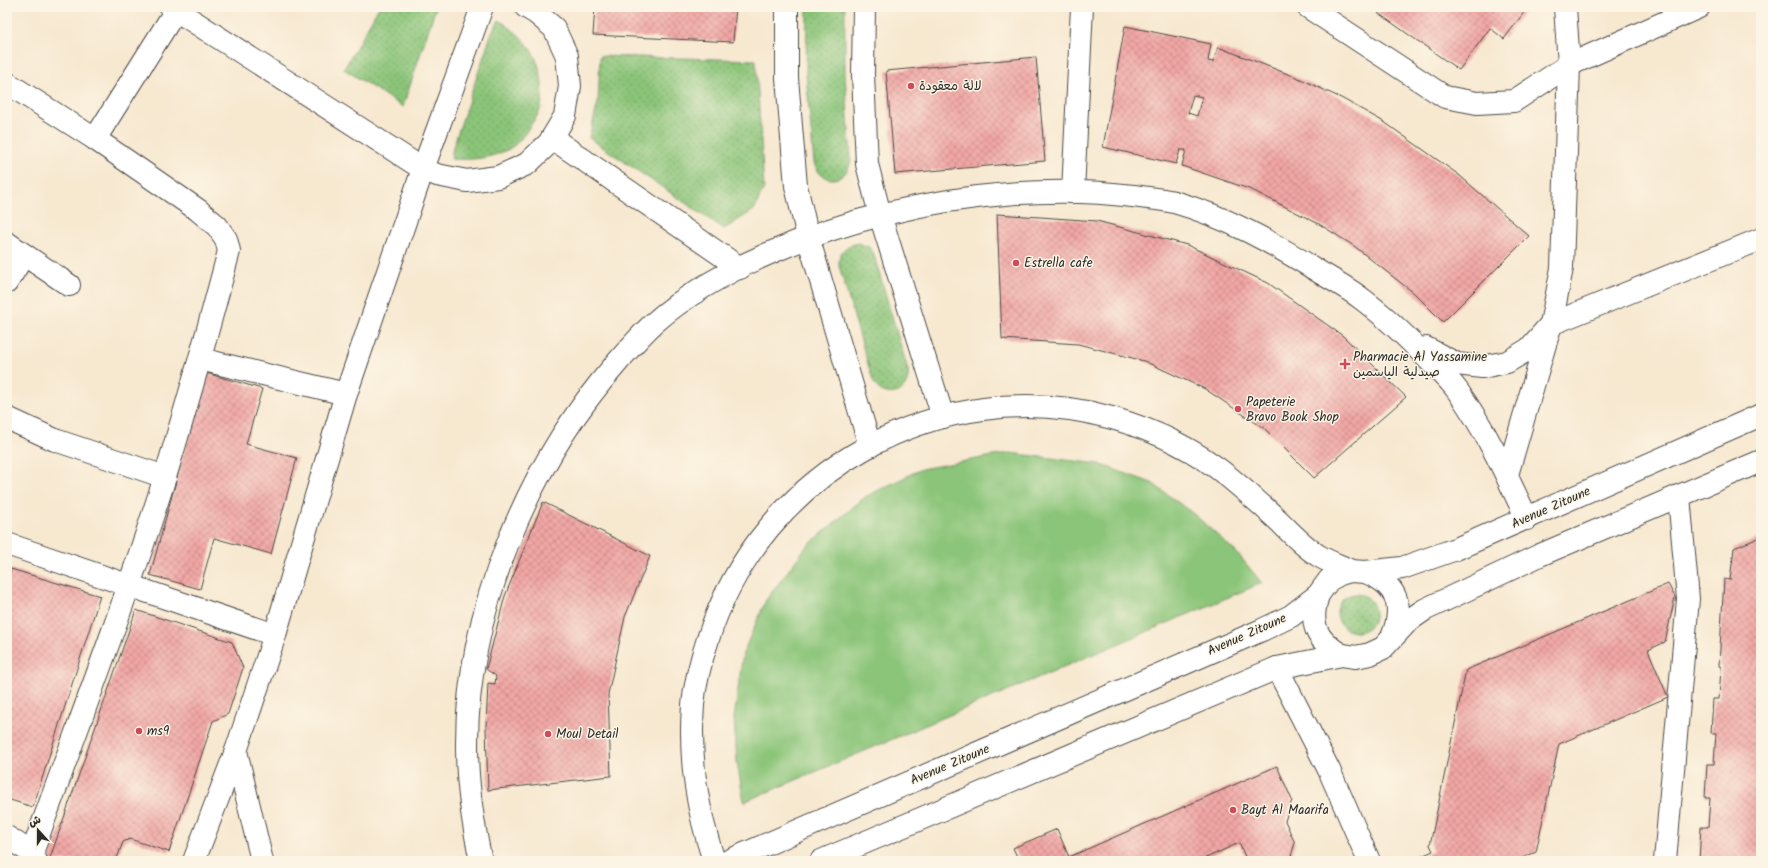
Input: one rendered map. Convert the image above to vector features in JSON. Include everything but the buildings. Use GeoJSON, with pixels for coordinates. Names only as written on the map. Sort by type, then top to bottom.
{"type":"FeatureCollection","features":[{"type":"Feature","properties":{"kind":"street"},"geometry":{"type":"LineString","coordinates":[[194,861],[236,751],[275,635],[346,394],[423,169],[482,7]]}},
{"type":"Feature","properties":{"kind":"street"},"geometry":{"type":"LineString","coordinates":[[95,139],[174,9],[423,169],[436,175],[467,181],[498,177],[527,164],[549,143],[565,116],[570,86],[567,56],[554,28],[526,7]]}},
{"type":"Feature","properties":{"kind":"street"},"geometry":{"type":"LineString","coordinates":[[787,7],[787,78],[796,186],[808,237],[870,446]]}},
{"type":"Feature","properties":{"kind":"street"},"geometry":{"type":"LineString","coordinates":[[864,7],[863,74],[867,164],[880,215],[943,417]]}},
{"type":"Feature","properties":{"kind":"street"},"geometry":{"type":"LineString","coordinates":[[1073,192],[1082,7]]}},
{"type":"Feature","properties":{"kind":"street"},"geometry":{"type":"LineString","coordinates":[[1308,7],[1445,97],[1477,103],[1514,101],[1569,65],[1699,7]]}},
{"type":"Feature","properties":{"kind":"street"},"geometry":{"type":"LineString","coordinates":[[1507,475],[1551,324],[1562,268],[1569,65],[1565,7]]}},
{"type":"Feature","properties":{"kind":"street"},"geometry":{"type":"LineString","coordinates":[[7,83],[95,139],[198,210],[217,226],[226,239],[229,250],[200,359],[165,477],[129,586],[34,857],[7,837]]}},
{"type":"Feature","properties":{"kind":"street"},"geometry":{"type":"LineString","coordinates":[[552,138],[740,268]]}},
{"type":"Feature","properties":{"kind":"street"},"geometry":{"type":"LineString","coordinates":[[481,861],[471,798],[467,747],[470,699],[477,651],[487,606],[499,564],[536,483],[560,440],[594,390],[653,324],[679,303],[740,268],[808,237],[832,228],[922,205],[1005,195],[1073,192],[1116,194],[1170,201],[1227,220],[1295,257],[1361,298],[1408,338],[1454,386],[1482,426],[1527,519]]}},
{"type":"Feature","properties":{"kind":"street"},"geometry":{"type":"LineString","coordinates":[[1408,338],[1457,364],[1482,367],[1507,362],[1529,349],[1551,324],[1761,239]]}},
{"type":"Feature","properties":{"kind":"street"},"geometry":{"type":"LineString","coordinates":[[7,282],[15,249],[69,285]]}},
{"type":"Feature","properties":{"kind":"street"},"geometry":{"type":"LineString","coordinates":[[200,359],[346,394]]}},
{"type":"Feature","properties":{"kind":"street"},"geometry":{"type":"LineString","coordinates":[[714,861],[704,831],[695,789],[691,745],[693,702],[701,659],[714,618],[728,588],[744,560],[784,509],[808,487],[834,467],[870,446],[915,426],[943,417],[976,410],[1010,407],[1043,407],[1103,416],[1142,428],[1173,441],[1230,477],[1300,542],[1319,556],[1358,571],[1379,577],[1389,586],[1396,597],[1399,611],[1398,624],[1392,637]]}},
{"type":"Feature","properties":{"kind":"street","name":"Avenue Zitoune"},"geometry":{"type":"LineString","coordinates":[[728,861],[1262,630],[1291,616],[1319,592],[1329,580],[1340,574],[1358,571],[1402,568],[1456,549],[1761,415]]}},
{"type":"Feature","properties":{"kind":"street"},"geometry":{"type":"LineString","coordinates":[[7,418],[55,440],[165,477]]}},
{"type":"Feature","properties":{"kind":"street"},"geometry":{"type":"LineString","coordinates":[[1300,542],[1319,574],[1319,592],[1313,609],[1314,623],[1319,637],[1329,648],[1342,654],[1356,657],[1370,654],[1383,648],[1408,621],[1430,607],[1490,578],[1761,461]]}},
{"type":"Feature","properties":{"kind":"street"},"geometry":{"type":"LineString","coordinates":[[1665,861],[1688,599],[1679,496]]}},
{"type":"Feature","properties":{"kind":"street"},"geometry":{"type":"LineString","coordinates":[[7,544],[275,635]]}},
{"type":"Feature","properties":{"kind":"street"},"geometry":{"type":"LineString","coordinates":[[821,861],[1278,668],[1342,654]]}},
{"type":"Feature","properties":{"kind":"street"},"geometry":{"type":"LineString","coordinates":[[1278,668],[1329,770],[1369,861]]}},
{"type":"Feature","properties":{"kind":"street"},"geometry":{"type":"LineString","coordinates":[[236,751],[262,861]]}},
{"type":"Feature","properties":{"kind":"green space"},"geometry":{"type":"Polygon","coordinates":[[[379,7],[436,7],[403,107],[344,69],[379,7]]]}},
{"type":"Feature","properties":{"kind":"green space"},"geometry":{"type":"Polygon","coordinates":[[[807,7],[845,7],[845,75],[851,158],[846,173],[835,179],[829,179],[823,176],[818,171],[814,163],[806,75],[807,7]]]}},
{"type":"Feature","properties":{"kind":"green space"},"geometry":{"type":"Polygon","coordinates":[[[499,20],[523,39],[534,55],[541,74],[542,101],[540,110],[523,136],[507,150],[480,158],[451,159],[453,147],[492,32],[499,20]]]}},
{"type":"Feature","properties":{"kind":"green space"},"geometry":{"type":"Polygon","coordinates":[[[600,56],[756,60],[764,188],[754,210],[724,229],[589,138],[598,102],[600,56]]]}},
{"type":"Feature","properties":{"kind":"green space"},"geometry":{"type":"Polygon","coordinates":[[[858,243],[869,247],[873,252],[908,370],[906,385],[896,393],[890,394],[883,392],[873,381],[839,266],[840,257],[843,250],[853,244],[858,243]]]}},
{"type":"Feature","properties":{"kind":"green space"},"geometry":{"type":"Polygon","coordinates":[[[1010,453],[1099,464],[1152,483],[1195,515],[1237,553],[1262,583],[744,802],[737,763],[734,718],[743,653],[766,600],[806,547],[865,497],[921,469],[1010,453]]]}},
{"type":"Feature","properties":{"kind":"green space"},"geometry":{"type":"Polygon","coordinates":[[[1356,594],[1366,597],[1372,603],[1375,613],[1372,623],[1366,629],[1356,632],[1346,629],[1340,623],[1337,613],[1340,603],[1346,597],[1356,594]]]}},
{"type":"Feature","properties":{"kind":"place","name":"لالة معقودة"},"geometry":{"type":"Point","coordinates":[911,86]}},
{"type":"Feature","properties":{"kind":"place","name":"Estrella cafe"},"geometry":{"type":"Point","coordinates":[1016,263]}},
{"type":"Feature","properties":{"kind":"place","name":"Pharmacie Al Yassamine صيدلية الياسمين"},"geometry":{"type":"Point","coordinates":[1345,364]}},
{"type":"Feature","properties":{"kind":"place","name":"Papeterie Bravo Book Shop"},"geometry":{"type":"Point","coordinates":[1238,409]}},
{"type":"Feature","properties":{"kind":"place","name":"ms9"},"geometry":{"type":"Point","coordinates":[139,731]}},
{"type":"Feature","properties":{"kind":"place","name":"Moul Detail"},"geometry":{"type":"Point","coordinates":[548,734]}},
{"type":"Feature","properties":{"kind":"place","name":"Bayt Al Maarifa"},"geometry":{"type":"Point","coordinates":[1233,810]}}]}
